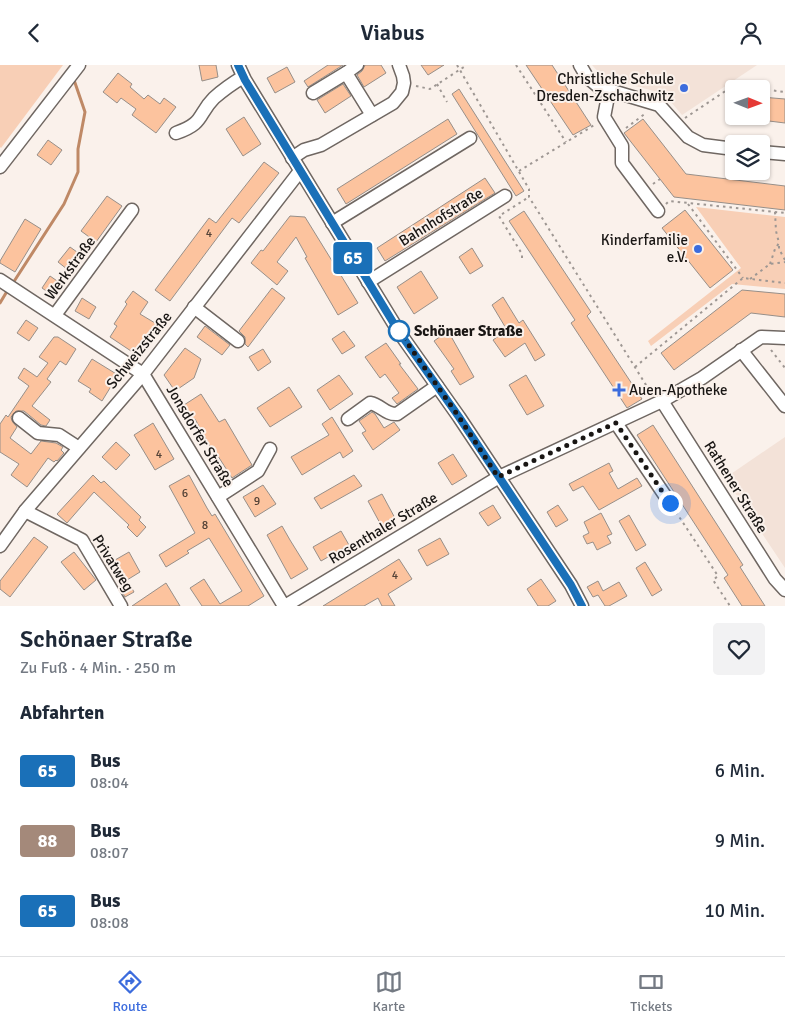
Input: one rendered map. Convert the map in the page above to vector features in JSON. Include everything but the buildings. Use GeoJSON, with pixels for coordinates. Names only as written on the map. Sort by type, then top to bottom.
{"type":"FeatureCollection","features":[{"type":"Feature","properties":{"kind":"street"},"geometry":{"type":"LineString","coordinates":[[0,167],[79,65]]}},
{"type":"Feature","properties":{"kind":"street"},"geometry":{"type":"LineString","coordinates":[[238,65],[243,77],[399,332],[438,386],[571,585],[582,606]]}},
{"type":"Feature","properties":{"kind":"street"},"geometry":{"type":"LineString","coordinates":[[313,93],[357,65]]}},
{"type":"Feature","properties":{"kind":"street"},"geometry":{"type":"LineString","coordinates":[[292,158],[304,150],[321,145],[393,103],[402,92],[404,83],[404,75],[399,65]]}},
{"type":"Feature","properties":{"kind":"street"},"geometry":{"type":"LineString","coordinates":[[580,65],[587,77],[598,87],[656,105],[688,137],[704,145],[725,148]]}},
{"type":"Feature","properties":{"kind":"street"},"geometry":{"type":"LineString","coordinates":[[346,73],[372,115]]}},
{"type":"Feature","properties":{"kind":"street"},"geometry":{"type":"LineString","coordinates":[[176,133],[196,124],[212,100],[243,77]]}},
{"type":"Feature","properties":{"kind":"street"},"geometry":{"type":"LineString","coordinates":[[609,91],[604,117],[622,146],[622,163],[658,210]]}},
{"type":"Feature","properties":{"kind":"street"},"geometry":{"type":"LineString","coordinates":[[332,223],[470,138]]}},
{"type":"Feature","properties":{"kind":"street"},"geometry":{"type":"LineString","coordinates":[[770,153],[785,154]]}},
{"type":"Feature","properties":{"kind":"street","name":"Schweizstraße"},"geometry":{"type":"LineString","coordinates":[[0,545],[24,511],[143,374],[300,171]]}},
{"type":"Feature","properties":{"kind":"street","name":"Bahnhofstraße"},"geometry":{"type":"LineString","coordinates":[[368,282],[506,196]]}},
{"type":"Feature","properties":{"kind":"street","name":"Werkstraße"},"geometry":{"type":"LineString","coordinates":[[0,280],[55,315],[132,210]]}},
{"type":"Feature","properties":{"kind":"street"},"geometry":{"type":"LineString","coordinates":[[194,307],[238,341]]}},
{"type":"Feature","properties":{"kind":"street","name":"Jonsdorfer Straße"},"geometry":{"type":"LineString","coordinates":[[55,315],[143,374],[284,606]]}},
{"type":"Feature","properties":{"kind":"street"},"geometry":{"type":"LineString","coordinates":[[498,477],[660,402],[702,378],[761,337],[785,337]]}},
{"type":"Feature","properties":{"kind":"street"},"geometry":{"type":"LineString","coordinates":[[741,350],[785,407]]}},
{"type":"Feature","properties":{"kind":"street"},"geometry":{"type":"LineString","coordinates":[[348,419],[370,403],[377,405],[386,413],[397,414],[438,386]]}},
{"type":"Feature","properties":{"kind":"street","name":"Rathener Straße"},"geometry":{"type":"LineString","coordinates":[[660,402],[775,579],[785,589]]}},
{"type":"Feature","properties":{"kind":"street"},"geometry":{"type":"LineString","coordinates":[[19,418],[38,433],[59,435],[79,448]]}},
{"type":"Feature","properties":{"kind":"street"},"geometry":{"type":"LineString","coordinates":[[616,423],[670,503]]}},
{"type":"Feature","properties":{"kind":"street"},"geometry":{"type":"LineString","coordinates":[[218,497],[258,471],[270,449]]}},
{"type":"Feature","properties":{"kind":"street","name":"Rosenthaler Straße"},"geometry":{"type":"LineString","coordinates":[[284,606],[498,477]]}},
{"type":"Feature","properties":{"kind":"street","name":"Privatweg"},"geometry":{"type":"LineString","coordinates":[[24,511],[82,540],[121,606]]}},
{"type":"Feature","properties":{"kind":"path"},"geometry":{"type":"LineString","coordinates":[[457,65],[529,189],[529,197],[635,367],[660,402]]}},
{"type":"Feature","properties":{"kind":"path"},"geometry":{"type":"LineString","coordinates":[[404,83],[430,89],[468,65]]}},
{"type":"Feature","properties":{"kind":"path"},"geometry":{"type":"LineString","coordinates":[[516,65],[566,142]]}},
{"type":"Feature","properties":{"kind":"path"},"geometry":{"type":"LineString","coordinates":[[437,84],[448,102]]}},
{"type":"Feature","properties":{"kind":"path"},"geometry":{"type":"LineString","coordinates":[[770,90],[785,92]]}},
{"type":"Feature","properties":{"kind":"path"},"geometry":{"type":"LineString","coordinates":[[676,123],[725,91]]}},
{"type":"Feature","properties":{"kind":"path"},"geometry":{"type":"LineString","coordinates":[[616,135],[656,105]]}},
{"type":"Feature","properties":{"kind":"path"},"geometry":{"type":"LineString","coordinates":[[519,171],[604,117]]}},
{"type":"Feature","properties":{"kind":"path"},"geometry":{"type":"LineString","coordinates":[[522,258],[499,216],[529,197]]}},
{"type":"Feature","properties":{"kind":"path"},"geometry":{"type":"LineString","coordinates":[[658,210],[669,201],[785,213]]}},
{"type":"Feature","properties":{"kind":"path"},"geometry":{"type":"LineString","coordinates":[[687,203],[744,278],[785,283]]}},
{"type":"Feature","properties":{"kind":"path"},"geometry":{"type":"LineString","coordinates":[[750,279],[770,264],[785,261],[779,249],[780,243],[776,231],[776,212]]}},
{"type":"Feature","properties":{"kind":"path"},"geometry":{"type":"LineString","coordinates":[[770,264],[775,249],[780,243]]}},
{"type":"Feature","properties":{"kind":"path"},"geometry":{"type":"LineString","coordinates":[[635,367],[744,278]]}},
{"type":"Feature","properties":{"kind":"path"},"geometry":{"type":"LineString","coordinates":[[761,337],[785,368]]}},
{"type":"Feature","properties":{"kind":"path"},"geometry":{"type":"LineString","coordinates":[[670,503],[718,576],[713,579],[730,606]]}},
{"type":"Feature","properties":{"kind":"shaded area"},"geometry":{"type":"Polygon","coordinates":[[[0,65],[63,65],[1,148],[0,147],[0,65]]]}},
{"type":"Feature","properties":{"kind":"shaded area","name":"Christliche Schule Dresden-Zschachwitz"},"geometry":{"type":"Polygon","coordinates":[[[592,65],[757,65],[734,80],[725,80],[725,86],[682,115],[671,102],[658,92],[604,78],[592,65]]]}},
{"type":"Feature","properties":{"kind":"shaded area"},"geometry":{"type":"Polygon","coordinates":[[[696,207],[785,217],[785,289],[732,284],[651,346],[648,341],[741,268],[696,207]]]}},
{"type":"Feature","properties":{"kind":"shaded area"},"geometry":{"type":"Polygon","coordinates":[[[785,437],[785,568],[725,478],[785,437]]]}},
{"type":"Feature","properties":{"kind":"waterway"},"geometry":{"type":"LineString","coordinates":[[13,283],[64,204],[78,172],[78,149],[85,112],[73,77]]}},
{"type":"Feature","properties":{"kind":"waterway"},"geometry":{"type":"LineString","coordinates":[[0,303],[9,288]]}},
{"type":"Feature","properties":{"kind":"bus line","name":"65"},"geometry":{"type":"LineString","coordinates":[[238,65],[245,80],[399,332],[459,417],[571,585],[582,606]]}},
{"type":"Feature","properties":{"kind":"place","name":"Christliche Schule Dresden-Zschachwitz"},"geometry":{"type":"Point","coordinates":[684,88]}},
{"type":"Feature","properties":{"kind":"place","name":"Kinderfamilie e.V."},"geometry":{"type":"Point","coordinates":[698,249]}},
{"type":"Feature","properties":{"kind":"place","name":"Schönaer Straße"},"geometry":{"type":"Point","coordinates":[399,331]}},
{"type":"Feature","properties":{"kind":"place","name":"Auen-Apotheke"},"geometry":{"type":"Point","coordinates":[619,390]}},
{"type":"Feature","properties":{"kind":"route"},"geometry":{"type":"LineString","coordinates":[[399,331],[498,477],[616,423],[670,503]]}}]}
